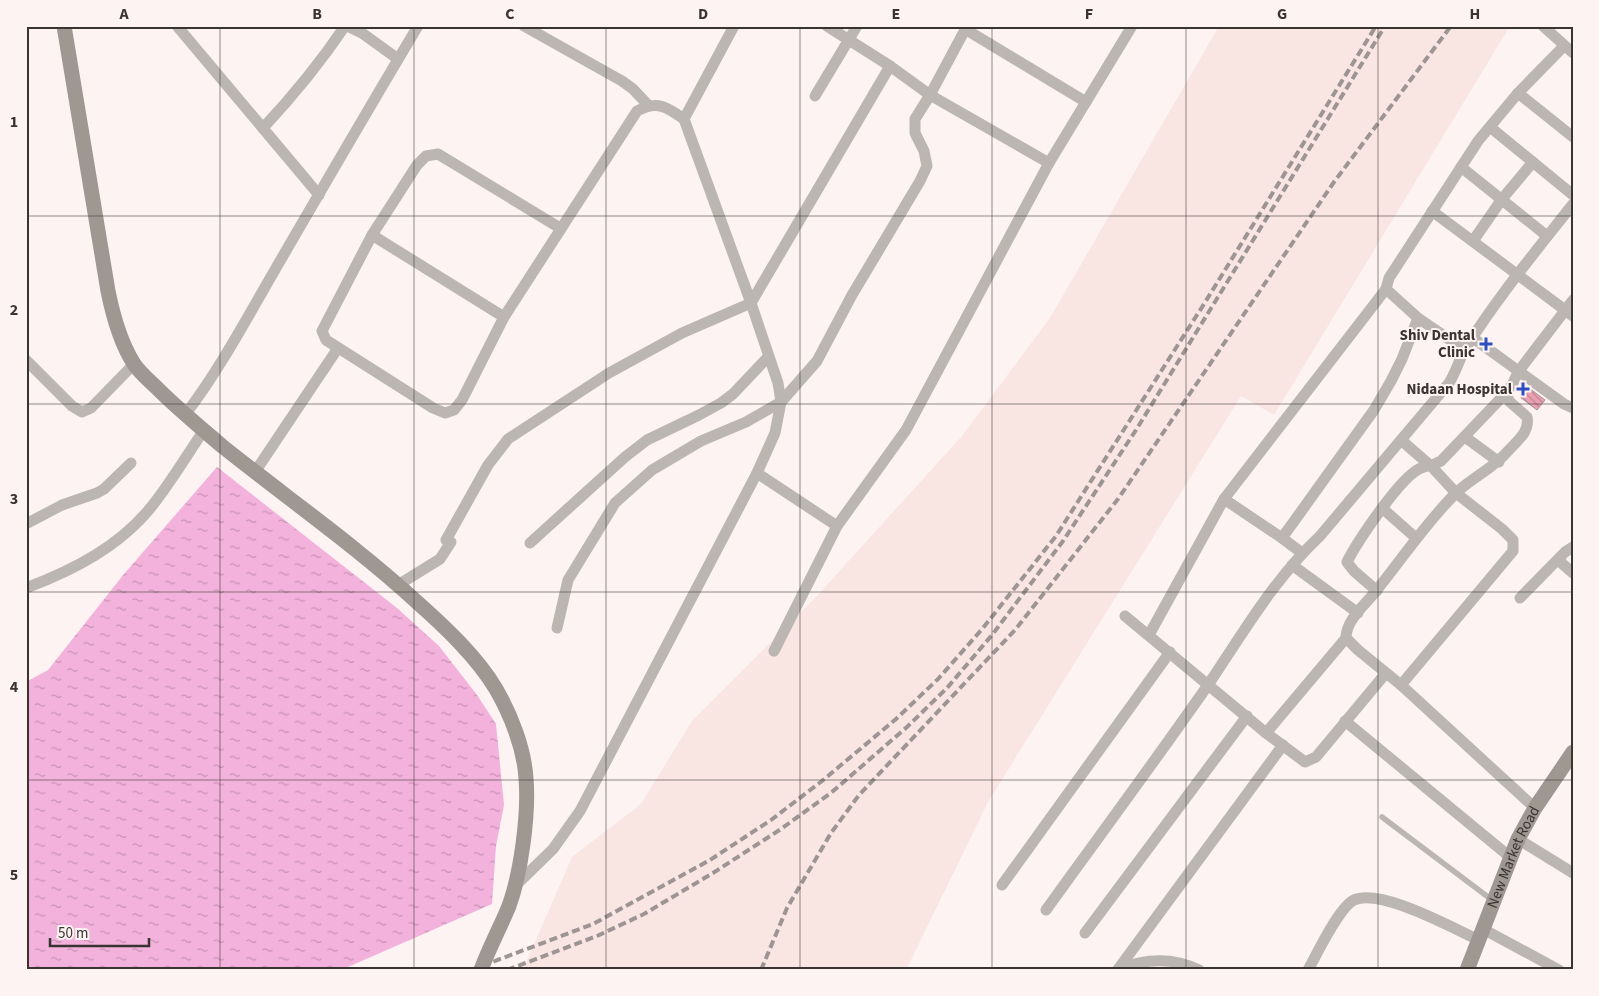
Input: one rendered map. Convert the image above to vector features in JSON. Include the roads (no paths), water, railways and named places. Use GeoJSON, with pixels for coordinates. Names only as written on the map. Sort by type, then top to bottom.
{"type":"FeatureCollection","features":[{"type":"Feature","properties":{"kind":"main road"},"geometry":{"type":"LineString","coordinates":[[64,26],[113,316],[120,336],[134,364],[185,415],[364,556],[441,623],[495,688],[510,716],[520,747],[526,778],[524,830],[509,905],[481,970]]}},
{"type":"Feature","properties":{"kind":"main road","name":"New Market Road"},"geometry":{"type":"LineString","coordinates":[[1467,970],[1518,839],[1535,808],[1573,752]]}},
{"type":"Feature","properties":{"kind":"street"},"geometry":{"type":"LineString","coordinates":[[177,26],[319,195]]}},
{"type":"Feature","properties":{"kind":"street"},"geometry":{"type":"LineString","coordinates":[[263,128],[298,90],[346,26],[362,33],[398,59]]}},
{"type":"Feature","properties":{"kind":"street"},"geometry":{"type":"LineString","coordinates":[[185,415],[206,388],[248,319],[418,26]]}},
{"type":"Feature","properties":{"kind":"street"},"geometry":{"type":"LineString","coordinates":[[524,26],[633,88],[648,105]]}},
{"type":"Feature","properties":{"kind":"street"},"geometry":{"type":"LineString","coordinates":[[684,119],[734,26]]}},
{"type":"Feature","properties":{"kind":"street"},"geometry":{"type":"LineString","coordinates":[[828,26],[890,66],[930,95],[1049,163]]}},
{"type":"Feature","properties":{"kind":"street"},"geometry":{"type":"LineString","coordinates":[[815,96],[857,26]]}},
{"type":"Feature","properties":{"kind":"street"},"geometry":{"type":"LineString","coordinates":[[774,651],[837,526],[906,430],[1049,163],[1132,26]]}},
{"type":"Feature","properties":{"kind":"street"},"geometry":{"type":"LineString","coordinates":[[1149,635],[1224,499],[1386,289],[1389,278],[1478,141],[1518,93],[1568,50],[1543,26]]}},
{"type":"Feature","properties":{"kind":"street"},"geometry":{"type":"LineString","coordinates":[[557,628],[568,580],[615,503],[652,470],[701,440],[746,422],[781,402],[817,361],[852,295],[927,166],[924,151],[915,133],[915,119],[966,28],[1086,102]]}},
{"type":"Feature","properties":{"kind":"street"},"geometry":{"type":"LineString","coordinates":[[398,585],[440,559],[488,465],[508,439],[609,373],[682,333],[751,303],[890,66]]}},
{"type":"Feature","properties":{"kind":"street"},"geometry":{"type":"LineString","coordinates":[[1518,93],[1573,137]]}},
{"type":"Feature","properties":{"kind":"street"},"geometry":{"type":"LineString","coordinates":[[514,887],[553,849],[580,811],[757,474],[776,433],[781,402],[778,383],[772,371],[751,303],[684,119],[672,110],[661,106],[648,105],[637,111],[504,317],[462,400],[454,410],[445,413],[433,408],[326,340],[322,331],[372,235],[417,165],[426,156],[438,154],[560,228]]}},
{"type":"Feature","properties":{"kind":"street"},"geometry":{"type":"LineString","coordinates":[[1490,126],[1573,195]]}},
{"type":"Feature","properties":{"kind":"street"},"geometry":{"type":"LineString","coordinates":[[1473,241],[1502,199],[1533,162]]}},
{"type":"Feature","properties":{"kind":"street"},"geometry":{"type":"LineString","coordinates":[[1461,166],[1547,236]]}},
{"type":"Feature","properties":{"kind":"street"},"geometry":{"type":"LineString","coordinates":[[1046,910],[1208,684],[1269,593],[1302,553],[1320,536],[1449,383],[1473,338],[1518,274],[1573,204]]}},
{"type":"Feature","properties":{"kind":"street"},"geometry":{"type":"LineString","coordinates":[[1432,211],[1569,313]]}},
{"type":"Feature","properties":{"kind":"street"},"geometry":{"type":"LineString","coordinates":[[372,235],[504,317]]}},
{"type":"Feature","properties":{"kind":"street"},"geometry":{"type":"LineString","coordinates":[[1386,289],[1418,318],[1465,350]]}},
{"type":"Feature","properties":{"kind":"street"},"geometry":{"type":"LineString","coordinates":[[1376,591],[1347,562],[1382,508],[1409,476],[1419,468],[1441,462],[1505,394],[1518,372],[1569,313],[1573,300]]}},
{"type":"Feature","properties":{"kind":"street"},"geometry":{"type":"LineString","coordinates":[[1282,538],[1374,410],[1402,359],[1418,318]]}},
{"type":"Feature","properties":{"kind":"street"},"geometry":{"type":"LineString","coordinates":[[1473,338],[1518,372],[1564,404],[1573,408]]}},
{"type":"Feature","properties":{"kind":"street"},"geometry":{"type":"LineString","coordinates":[[255,472],[338,348]]}},
{"type":"Feature","properties":{"kind":"street"},"geometry":{"type":"LineString","coordinates":[[530,543],[640,446],[655,436],[721,403],[733,394],[768,357]]}},
{"type":"Feature","properties":{"kind":"street"},"geometry":{"type":"LineString","coordinates":[[27,362],[72,406],[82,412],[91,408],[134,364]]}},
{"type":"Feature","properties":{"kind":"street"},"geometry":{"type":"LineString","coordinates":[[1266,733],[1346,638],[1346,630],[1350,622],[1416,538],[1456,493],[1499,462],[1526,432],[1529,425],[1527,417],[1510,402],[1505,394]]}},
{"type":"Feature","properties":{"kind":"street"},"geometry":{"type":"LineString","coordinates":[[26,588],[54,578],[84,563],[106,549],[129,530],[152,506],[204,430]]}},
{"type":"Feature","properties":{"kind":"street"},"geometry":{"type":"LineString","coordinates":[[1465,437],[1499,462]]}},
{"type":"Feature","properties":{"kind":"street"},"geometry":{"type":"LineString","coordinates":[[1401,440],[1432,466],[1456,493],[1513,540],[1513,550],[1401,686]]}},
{"type":"Feature","properties":{"kind":"street"},"geometry":{"type":"LineString","coordinates":[[26,524],[62,505],[104,489],[131,463]]}},
{"type":"Feature","properties":{"kind":"street"},"geometry":{"type":"LineString","coordinates":[[757,474],[837,526]]}},
{"type":"Feature","properties":{"kind":"street"},"geometry":{"type":"LineString","coordinates":[[1224,499],[1302,553]]}},
{"type":"Feature","properties":{"kind":"street"},"geometry":{"type":"LineString","coordinates":[[1382,508],[1416,538]]}},
{"type":"Feature","properties":{"kind":"street"},"geometry":{"type":"LineString","coordinates":[[1520,598],[1573,547]]}},
{"type":"Feature","properties":{"kind":"street"},"geometry":{"type":"LineString","coordinates":[[1558,560],[1573,573]]}},
{"type":"Feature","properties":{"kind":"street"},"geometry":{"type":"LineString","coordinates":[[1292,565],[1358,613]]}},
{"type":"Feature","properties":{"kind":"street"},"geometry":{"type":"LineString","coordinates":[[1125,616],[1266,733],[1305,762],[1316,757],[1386,673]]}},
{"type":"Feature","properties":{"kind":"street"},"geometry":{"type":"LineString","coordinates":[[1346,638],[1535,808]]}},
{"type":"Feature","properties":{"kind":"street"},"geometry":{"type":"LineString","coordinates":[[1002,884],[1170,652]]}},
{"type":"Feature","properties":{"kind":"street"},"geometry":{"type":"LineString","coordinates":[[1085,933],[1247,716]]}},
{"type":"Feature","properties":{"kind":"street"},"geometry":{"type":"LineString","coordinates":[[1345,721],[1510,857]]}},
{"type":"Feature","properties":{"kind":"street"},"geometry":{"type":"LineString","coordinates":[[1118,969],[1283,745]]}},
{"type":"Feature","properties":{"kind":"street"},"geometry":{"type":"LineString","coordinates":[[1518,839],[1573,873]]}},
{"type":"Feature","properties":{"kind":"street"},"geometry":{"type":"LineString","coordinates":[[1308,970],[1341,912],[1354,900],[1372,897],[1394,902],[1481,935],[1559,970]]}},
{"type":"Feature","properties":{"kind":"street"},"geometry":{"type":"LineString","coordinates":[[1118,969],[1150,960],[1172,961],[1199,970]]}},
{"type":"Feature","properties":{"kind":"lane"},"geometry":{"type":"LineString","coordinates":[[1382,817],[1494,902]]}},
{"type":"Feature","properties":{"kind":"water"},"geometry":{"type":"Polygon","coordinates":[[[217,467],[397,608],[439,646],[477,695],[496,724],[504,805],[496,846],[492,904],[341,970],[26,970],[26,682],[48,670],[124,574],[217,467]]]}},
{"type":"Feature","properties":{"kind":"railway"},"geometry":{"type":"LineString","coordinates":[[471,970],[593,924],[710,860],[771,820],[822,781],[896,719],[938,679],[983,628],[1056,536],[1204,304],[1376,26]]}},
{"type":"Feature","properties":{"kind":"railway"},"geometry":{"type":"LineString","coordinates":[[507,970],[597,936],[644,914],[713,873],[781,829],[832,792],[907,727],[947,688],[992,635],[1063,541],[1136,430],[1385,26]]}},
{"type":"Feature","properties":{"kind":"railway"},"geometry":{"type":"LineString","coordinates":[[761,970],[787,908],[831,833],[859,795],[1015,630],[1118,499],[1334,182],[1451,26]]}},
{"type":"Feature","properties":{"kind":"place","name":"Shiv Dental Clinic"},"geometry":{"type":"Point","coordinates":[1486,344]}},
{"type":"Feature","properties":{"kind":"place","name":"Nidaan Hospital"},"geometry":{"type":"Point","coordinates":[1523,389]}}]}
